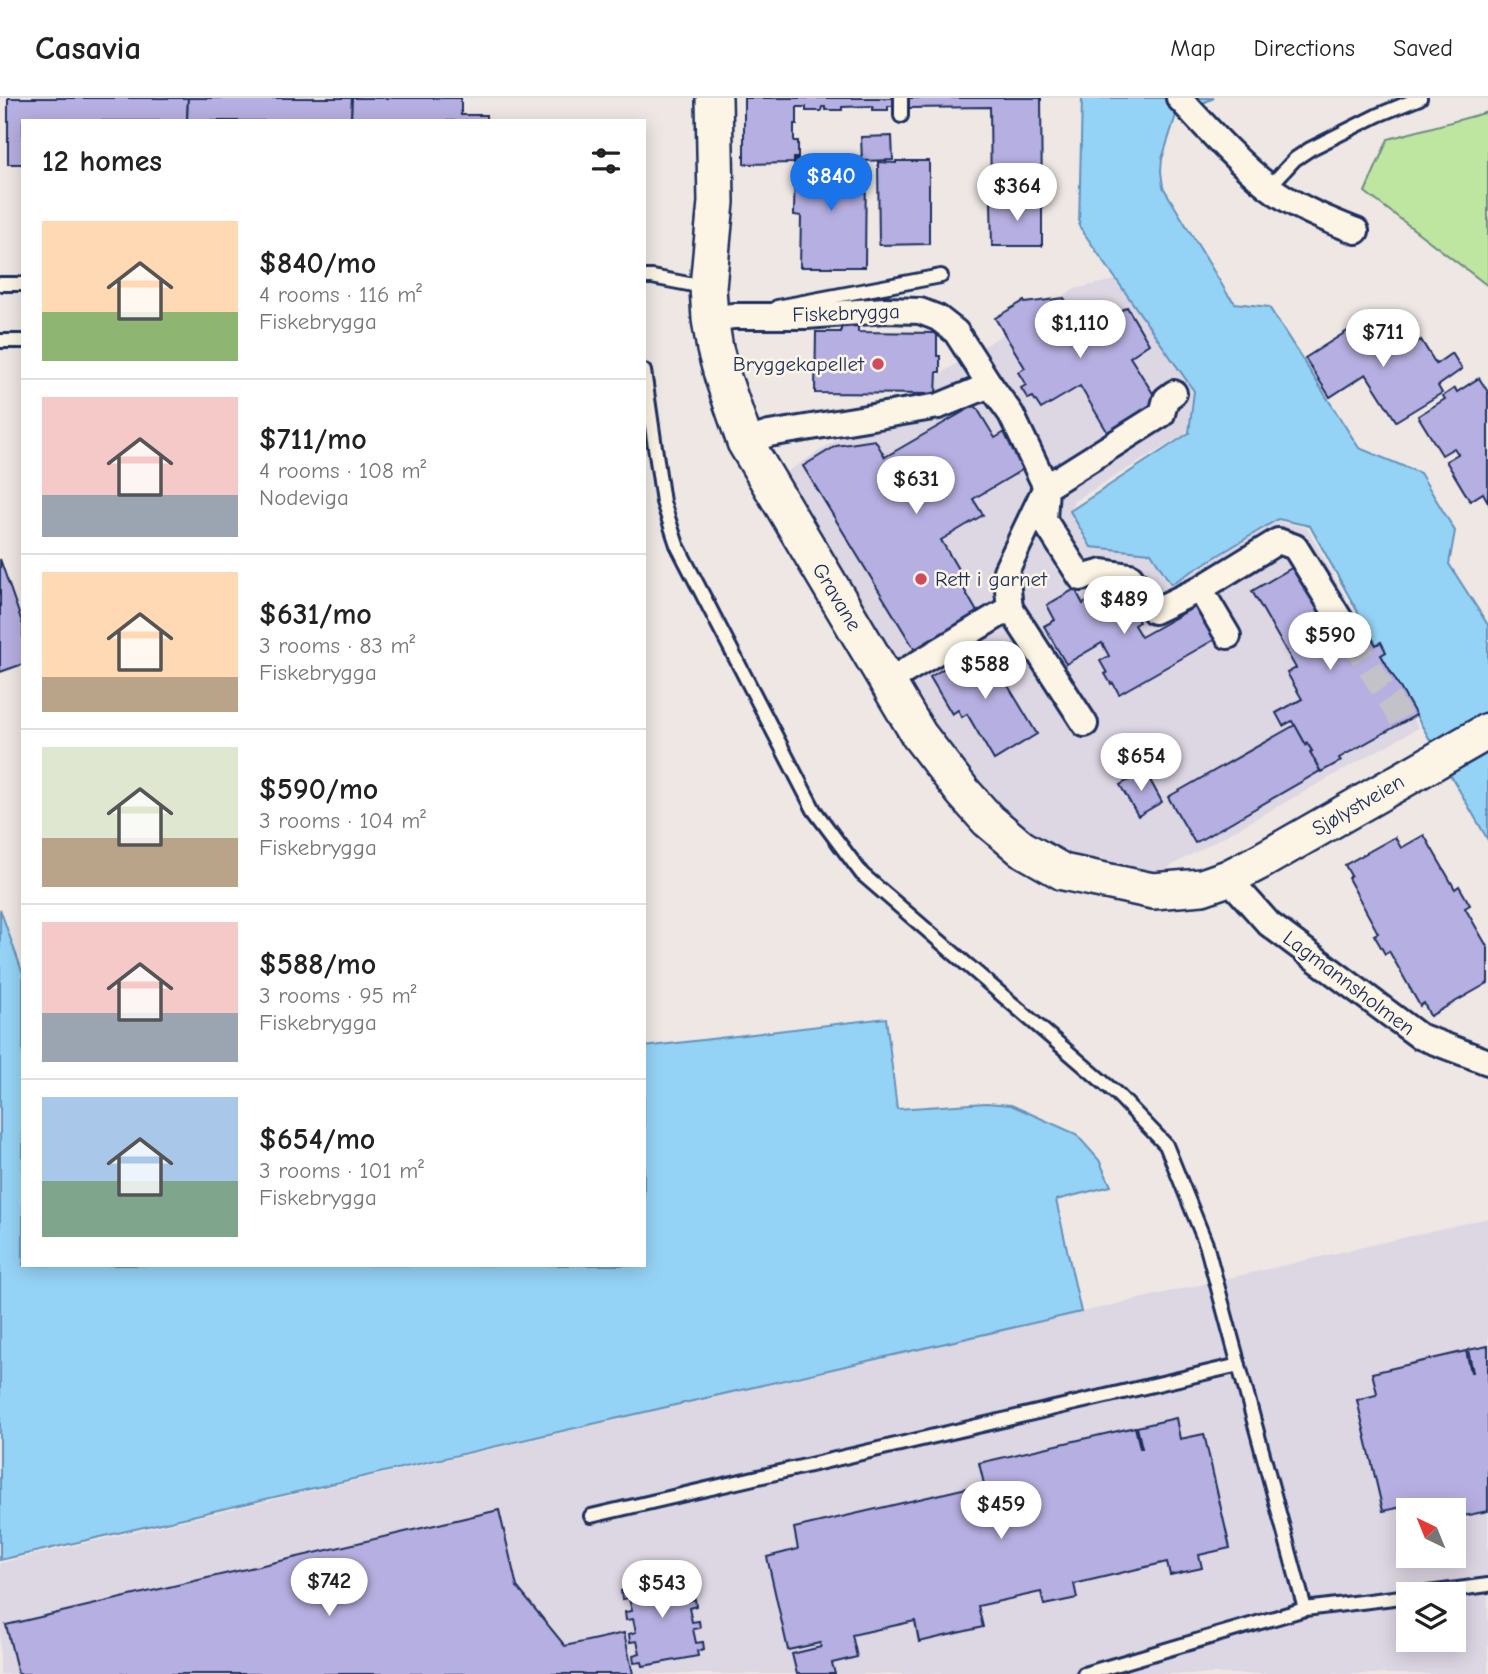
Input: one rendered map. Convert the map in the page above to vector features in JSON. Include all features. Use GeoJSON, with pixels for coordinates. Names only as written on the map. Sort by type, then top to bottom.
{"type":"FeatureCollection","features":[{"type":"Feature","properties":{"kind":"street","name":"Gravane"},"geometry":{"type":"LineString","coordinates":[[714,98],[716,202],[709,304],[723,378],[745,442],[919,735],[962,792],[988,820],[1021,848],[1063,872],[1153,891],[1202,887],[1228,878]]}},
{"type":"Feature","properties":{"kind":"street"},"geometry":{"type":"LineString","coordinates":[[1179,98],[1224,146],[1269,187],[1307,211],[1356,232]]}},
{"type":"Feature","properties":{"kind":"street","name":"Fiskebrygga"},"geometry":{"type":"LineString","coordinates":[[709,304],[733,316],[806,316],[885,310],[920,311],[938,318],[956,332],[1012,414],[1046,487],[1044,520],[1081,578],[1103,572],[1130,576],[1154,611],[1200,589],[1278,541],[1295,547],[1351,637]]}},
{"type":"Feature","properties":{"kind":"street"},"geometry":{"type":"LineString","coordinates":[[745,442],[769,434],[939,406],[990,385]]}},
{"type":"Feature","properties":{"kind":"street"},"geometry":{"type":"LineString","coordinates":[[1085,723],[1010,608],[1006,571],[1046,487],[1162,414],[1166,398],[1174,393]]}},
{"type":"Feature","properties":{"kind":"street"},"geometry":{"type":"LineString","coordinates":[[1200,589],[1228,636]]}},
{"type":"Feature","properties":{"kind":"street"},"geometry":{"type":"LineString","coordinates":[[887,682],[1010,608]]}},
{"type":"Feature","properties":{"kind":"street","name":"Sjølystveien"},"geometry":{"type":"LineString","coordinates":[[1228,878],[1488,731]]}},
{"type":"Feature","properties":{"kind":"street","name":"Lagmannsholmen"},"geometry":{"type":"LineString","coordinates":[[1228,878],[1269,924],[1419,1036],[1488,1062]]}},
{"type":"Feature","properties":{"kind":"lane"},"geometry":{"type":"LineString","coordinates":[[901,98],[901,116]]}},
{"type":"Feature","properties":{"kind":"lane"},"geometry":{"type":"LineString","coordinates":[[1269,187],[1295,159],[1310,149],[1378,115],[1420,98]]}},
{"type":"Feature","properties":{"kind":"lane"},"geometry":{"type":"LineString","coordinates":[[646,277],[652,277],[709,304],[941,276]]}},
{"type":"Feature","properties":{"kind":"lane"},"geometry":{"type":"LineString","coordinates":[[0,284],[21,284]]}},
{"type":"Feature","properties":{"kind":"lane"},"geometry":{"type":"LineString","coordinates":[[0,341],[21,341]]}},
{"type":"Feature","properties":{"kind":"lane"},"geometry":{"type":"LineString","coordinates":[[646,385],[663,502],[677,545],[814,810],[862,874],[1118,1095],[1166,1145],[1206,1244],[1305,1609]]}},
{"type":"Feature","properties":{"kind":"lane"},"geometry":{"type":"LineString","coordinates":[[591,1516],[1239,1365]]}},
{"type":"Feature","properties":{"kind":"lane"},"geometry":{"type":"LineString","coordinates":[[1466,1588],[1488,1585]]}},
{"type":"Feature","properties":{"kind":"lane"},"geometry":{"type":"LineString","coordinates":[[1084,1674],[1305,1609],[1396,1598]]}},
{"type":"Feature","properties":{"kind":"shaded area"},"geometry":{"type":"Polygon","coordinates":[[[1115,280],[1180,363],[1193,393],[1189,432],[1074,501],[1071,511],[1150,552],[1170,583],[1277,521],[1307,528],[1418,728],[1162,871],[1060,867],[968,812],[766,485],[1074,289],[1115,280]]]}},
{"type":"Feature","properties":{"kind":"shaded area"},"geometry":{"type":"Polygon","coordinates":[[[1488,1218],[1488,1674],[0,1674],[0,1563],[1488,1218]]]}},
{"type":"Feature","properties":{"kind":"green space"},"geometry":{"type":"Polygon","coordinates":[[[1488,112],[1488,286],[1365,192],[1388,139],[1488,112]]]}},
{"type":"Feature","properties":{"kind":"water"},"geometry":{"type":"Polygon","coordinates":[[[1082,98],[1214,98],[1176,115],[1162,159],[1163,187],[1228,295],[1235,303],[1269,307],[1359,448],[1420,473],[1455,531],[1449,564],[1488,625],[1488,840],[1381,655],[1386,652],[1381,643],[1376,645],[1310,526],[1278,519],[1171,584],[1151,553],[1091,547],[1070,511],[1189,433],[1194,391],[1079,226],[1082,98]]]}},
{"type":"Feature","properties":{"kind":"water"},"geometry":{"type":"Polygon","coordinates":[[[0,909],[21,968],[21,1267],[646,1267],[646,1047],[886,1018],[897,1109],[986,1103],[1011,1105],[1076,1134],[1099,1160],[1111,1186],[1056,1200],[1081,1312],[0,1560],[0,909]]]}},
{"type":"Feature","properties":{"kind":"building"},"geometry":{"type":"Polygon","coordinates":[[[8,98],[188,98],[187,119],[21,119],[21,164],[8,164],[8,98]]]}},
{"type":"Feature","properties":{"kind":"building"},"geometry":{"type":"Polygon","coordinates":[[[188,98],[352,98],[351,119],[187,119],[188,98]]]}},
{"type":"Feature","properties":{"kind":"building"},"geometry":{"type":"Polygon","coordinates":[[[352,98],[461,98],[461,115],[486,115],[486,119],[351,119],[352,98]]]}},
{"type":"Feature","properties":{"kind":"building"},"geometry":{"type":"Polygon","coordinates":[[[744,98],[894,98],[894,106],[888,106],[888,110],[873,110],[873,106],[842,107],[842,110],[825,110],[825,107],[822,107],[821,111],[806,111],[806,107],[797,107],[794,141],[798,141],[798,158],[794,158],[794,163],[744,164],[744,98]]]}},
{"type":"Feature","properties":{"kind":"building"},"geometry":{"type":"Polygon","coordinates":[[[909,98],[1041,98],[1042,201],[991,201],[990,107],[909,108],[909,98]]]}},
{"type":"Feature","properties":{"kind":"building"},"geometry":{"type":"Polygon","coordinates":[[[892,136],[893,160],[862,161],[861,137],[892,136]]]}},
{"type":"Feature","properties":{"kind":"building"},"geometry":{"type":"Polygon","coordinates":[[[795,160],[866,161],[865,267],[800,267],[801,216],[794,215],[795,160]]]}},
{"type":"Feature","properties":{"kind":"building"},"geometry":{"type":"Polygon","coordinates":[[[929,161],[929,244],[879,245],[878,162],[929,161]]]}},
{"type":"Feature","properties":{"kind":"building"},"geometry":{"type":"Polygon","coordinates":[[[991,201],[1042,201],[1042,246],[992,246],[991,201]]]}},
{"type":"Feature","properties":{"kind":"building"},"geometry":{"type":"Polygon","coordinates":[[[1064,298],[1077,319],[1063,327],[1071,341],[1127,307],[1149,344],[1130,357],[1159,403],[1108,433],[1080,386],[1041,409],[1033,397],[1028,399],[1021,388],[1026,385],[1018,372],[1025,368],[995,318],[1024,301],[1064,298]]]}},
{"type":"Feature","properties":{"kind":"building"},"geometry":{"type":"Polygon","coordinates":[[[1365,320],[1379,343],[1395,333],[1405,350],[1421,340],[1436,364],[1452,353],[1462,369],[1438,386],[1442,393],[1396,421],[1366,374],[1330,397],[1305,358],[1365,320]]]}},
{"type":"Feature","properties":{"kind":"building","name":"Bryggekapellet"},"geometry":{"type":"Polygon","coordinates":[[[841,321],[858,321],[858,332],[937,333],[940,372],[937,372],[936,394],[815,393],[816,332],[841,332],[841,321]]]}},
{"type":"Feature","properties":{"kind":"building"},"geometry":{"type":"Polygon","coordinates":[[[1479,378],[1488,392],[1488,502],[1483,493],[1470,501],[1446,461],[1458,454],[1454,448],[1442,455],[1418,416],[1445,399],[1443,396],[1455,388],[1457,392],[1479,378]]]}},
{"type":"Feature","properties":{"kind":"building"},"geometry":{"type":"Polygon","coordinates":[[[975,405],[995,438],[1005,432],[1027,467],[973,499],[983,515],[941,540],[965,581],[961,584],[980,617],[918,655],[803,466],[836,446],[875,440],[885,457],[975,405]]]}},
{"type":"Feature","properties":{"kind":"building"},"geometry":{"type":"Polygon","coordinates":[[[0,559],[21,619],[21,665],[0,672],[0,559]]]}},
{"type":"Feature","properties":{"kind":"building"},"geometry":{"type":"Polygon","coordinates":[[[1302,562],[1347,640],[1366,628],[1376,645],[1381,642],[1386,652],[1381,655],[1416,715],[1339,758],[1341,761],[1321,772],[1310,752],[1312,751],[1292,721],[1283,726],[1276,713],[1302,699],[1287,673],[1296,668],[1252,591],[1302,562]]]}},
{"type":"Feature","properties":{"kind":"building"},"geometry":{"type":"Polygon","coordinates":[[[1117,584],[1139,622],[1134,625],[1141,637],[1200,604],[1219,637],[1119,694],[1105,674],[1107,673],[1100,661],[1109,656],[1102,643],[1066,664],[1044,626],[1055,620],[1047,605],[1075,589],[1083,604],[1117,584]]]}},
{"type":"Feature","properties":{"kind":"building"},"geometry":{"type":"Polygon","coordinates":[[[983,644],[1037,734],[994,760],[967,714],[962,717],[958,710],[952,714],[930,677],[983,644]]]}},
{"type":"Feature","properties":{"kind":"building"},"geometry":{"type":"Polygon","coordinates":[[[1295,725],[1312,751],[1310,752],[1320,771],[1195,843],[1168,797],[1295,725]]]}},
{"type":"Feature","properties":{"kind":"building"},"geometry":{"type":"Polygon","coordinates":[[[1145,771],[1162,802],[1138,816],[1120,785],[1145,771]]]}},
{"type":"Feature","properties":{"kind":"building"},"geometry":{"type":"Polygon","coordinates":[[[1424,835],[1455,889],[1459,886],[1470,905],[1465,908],[1488,948],[1488,983],[1430,1016],[1424,1003],[1420,1006],[1389,951],[1385,954],[1374,935],[1378,933],[1348,878],[1351,876],[1345,865],[1395,837],[1401,848],[1424,835]]]}},
{"type":"Feature","properties":{"kind":"building"},"geometry":{"type":"Polygon","coordinates":[[[1488,1346],[1488,1511],[1466,1516],[1466,1498],[1396,1498],[1396,1508],[1383,1511],[1357,1400],[1376,1395],[1372,1373],[1466,1351],[1473,1372],[1468,1350],[1488,1346]]]}},
{"type":"Feature","properties":{"kind":"building"},"geometry":{"type":"Polygon","coordinates":[[[1176,1418],[1180,1439],[1204,1434],[1230,1548],[1199,1555],[1202,1568],[1170,1575],[1167,1562],[1074,1584],[1077,1598],[1044,1605],[1041,1592],[978,1606],[983,1627],[919,1642],[915,1621],[852,1635],[857,1657],[832,1663],[835,1674],[797,1674],[792,1654],[821,1647],[820,1643],[788,1650],[767,1557],[798,1549],[794,1528],[984,1484],[979,1463],[1135,1427],[1142,1448],[1137,1427],[1176,1418]]]}},
{"type":"Feature","properties":{"kind":"building"},"geometry":{"type":"Polygon","coordinates":[[[499,1510],[517,1587],[565,1646],[624,1633],[633,1674],[18,1674],[6,1625],[499,1510]]]}},
{"type":"Feature","properties":{"kind":"building"},"geometry":{"type":"Polygon","coordinates":[[[683,1574],[684,1580],[691,1578],[692,1585],[685,1587],[688,1601],[695,1599],[696,1606],[689,1608],[692,1622],[699,1621],[700,1628],[693,1629],[696,1643],[703,1642],[704,1649],[697,1651],[698,1656],[643,1666],[642,1662],[634,1663],[633,1655],[640,1653],[637,1641],[630,1642],[629,1634],[636,1632],[633,1619],[626,1620],[625,1612],[632,1611],[629,1598],[622,1599],[621,1591],[627,1589],[627,1585],[683,1574]]]}},
{"type":"Feature","properties":{"kind":"tunnel"},"geometry":{"type":"LineString","coordinates":[[1351,637],[1403,722]]}},
{"type":"Feature","properties":{"kind":"place","name":"Bryggekapellet"},"geometry":{"type":"Point","coordinates":[878,364]}},
{"type":"Feature","properties":{"kind":"place","name":"Rett i garnet"},"geometry":{"type":"Point","coordinates":[921,579]}}]}
